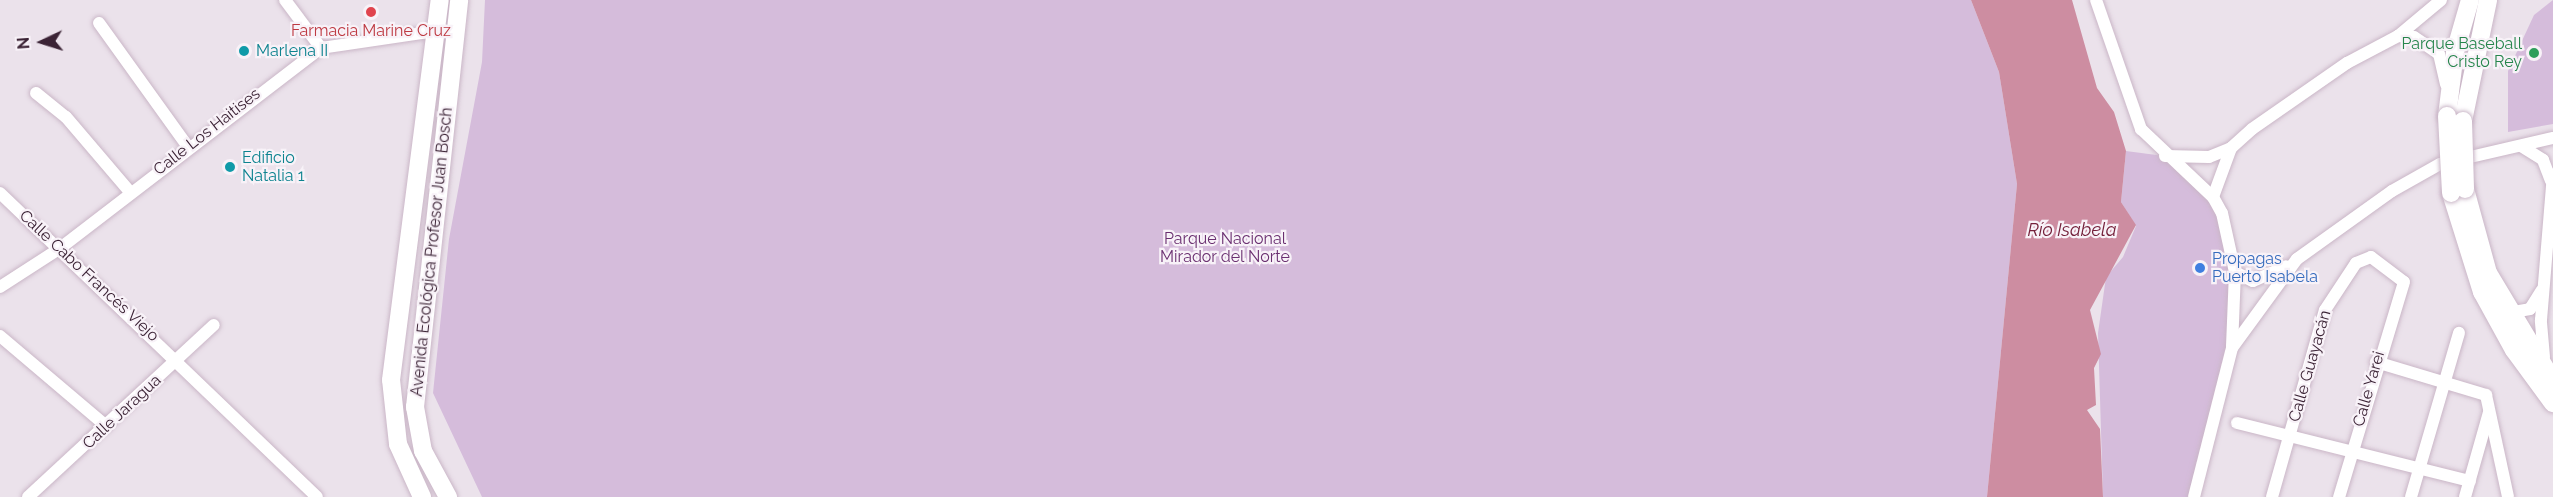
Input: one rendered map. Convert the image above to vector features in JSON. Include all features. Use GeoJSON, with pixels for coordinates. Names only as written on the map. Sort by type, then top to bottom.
{"type":"FeatureCollection","features":[{"type":"Feature","properties":{"kind":"street"},"geometry":{"type":"LineString","coordinates":[[285,0],[321,48]]}},
{"type":"Feature","properties":{"kind":"street","name":"Avenida Ecológica Profesor Juan Bosch"},"geometry":{"type":"LineString","coordinates":[[422,497],[398,444],[391,380],[440,0]]}},
{"type":"Feature","properties":{"kind":"street","name":"Avenida Ecológica Profesor Juan Bosch"},"geometry":{"type":"LineString","coordinates":[[448,497],[423,452],[415,407],[459,0]]}},
{"type":"Feature","properties":{"kind":"street"},"geometry":{"type":"LineString","coordinates":[[2096,0],[2141,129],[2164,156],[2213,197],[2228,232],[2235,272],[2232,348],[2194,497]]}},
{"type":"Feature","properties":{"kind":"street"},"geometry":{"type":"LineString","coordinates":[[2164,156],[2209,157],[2231,148],[2290,100],[2398,36],[2441,0]]}},
{"type":"Feature","properties":{"kind":"street"},"geometry":{"type":"LineString","coordinates":[[2470,0],[2455,52],[2453,114],[2458,191],[2482,292],[2514,350],[2553,403]]}},
{"type":"Feature","properties":{"kind":"street"},"geometry":{"type":"LineString","coordinates":[[2453,114],[2488,0]]}},
{"type":"Feature","properties":{"kind":"street"},"geometry":{"type":"LineString","coordinates":[[99,23],[188,147]]}},
{"type":"Feature","properties":{"kind":"street","name":"Calle Los Haitises"},"geometry":{"type":"LineString","coordinates":[[0,287],[59,249],[188,147],[321,48],[457,27]]}},
{"type":"Feature","properties":{"kind":"street"},"geometry":{"type":"LineString","coordinates":[[2398,36],[2414,37],[2439,54],[2453,114]]}},
{"type":"Feature","properties":{"kind":"street"},"geometry":{"type":"LineString","coordinates":[[36,93],[66,117],[130,192]]}},
{"type":"Feature","properties":{"kind":"street"},"geometry":{"type":"LineString","coordinates":[[2235,272],[2243,279],[2266,279],[2392,191],[2440,164],[2553,138]]}},
{"type":"Feature","properties":{"kind":"street"},"geometry":{"type":"LineString","coordinates":[[2521,146],[2543,160],[2552,179],[2540,336],[2552,380]]}},
{"type":"Feature","properties":{"kind":"street"},"geometry":{"type":"LineString","coordinates":[[2213,197],[2231,148]]}},
{"type":"Feature","properties":{"kind":"street"},"geometry":{"type":"LineString","coordinates":[[2458,191],[2508,313],[2552,380]]}},
{"type":"Feature","properties":{"kind":"street","name":"Calle Cabo Francés Viejo"},"geometry":{"type":"LineString","coordinates":[[0,193],[178,359],[317,497]]}},
{"type":"Feature","properties":{"kind":"street","name":"Calle Guayacán"},"geometry":{"type":"LineString","coordinates":[[2272,497],[2325,310],[2356,263],[2371,256],[2404,282]]}},
{"type":"Feature","properties":{"kind":"street"},"geometry":{"type":"LineString","coordinates":[[2232,348],[2297,259]]}},
{"type":"Feature","properties":{"kind":"street","name":"Calle Yarei"},"geometry":{"type":"LineString","coordinates":[[2339,497],[2376,362],[2404,282]]}},
{"type":"Feature","properties":{"kind":"street"},"geometry":{"type":"LineString","coordinates":[[2508,313],[2530,309],[2544,286]]}},
{"type":"Feature","properties":{"kind":"street","name":"Calle Jaragua"},"geometry":{"type":"LineString","coordinates":[[33,496],[214,326]]}},
{"type":"Feature","properties":{"kind":"street"},"geometry":{"type":"LineString","coordinates":[[2411,497],[2460,333]]}},
{"type":"Feature","properties":{"kind":"street"},"geometry":{"type":"LineString","coordinates":[[0,336],[106,426]]}},
{"type":"Feature","properties":{"kind":"street"},"geometry":{"type":"LineString","coordinates":[[2376,362],[2445,383],[2488,401]]}},
{"type":"Feature","properties":{"kind":"street"},"geometry":{"type":"LineString","coordinates":[[2465,497],[2488,401]]}},
{"type":"Feature","properties":{"kind":"street"},"geometry":{"type":"LineString","coordinates":[[2488,401],[2508,497]]}},
{"type":"Feature","properties":{"kind":"street"},"geometry":{"type":"LineString","coordinates":[[2237,423],[2470,481]]}},
{"type":"Feature","properties":{"kind":"green space","name":"Parque Nacional Mirador del Norte"},"geometry":{"type":"Polygon","coordinates":[[[485,0],[1971,0],[1999,72],[2017,184],[1987,497],[482,497],[433,393],[449,239],[482,62],[485,0]]]}},
{"type":"Feature","properties":{"kind":"green space","name":"Parque Baseball Cristo Rey"},"geometry":{"type":"Polygon","coordinates":[[[2553,0],[2553,124],[2508,132],[2508,71],[2534,15],[2553,0]]]}},
{"type":"Feature","properties":{"kind":"green space"},"geometry":{"type":"Polygon","coordinates":[[[2126,151],[2164,156],[2213,197],[2235,272],[2232,348],[2194,497],[2103,497],[2098,333],[2106,277],[2123,257],[2136,226],[2121,202],[2126,151]]]}},
{"type":"Feature","properties":{"kind":"water","name":"Río Isabela"},"geometry":{"type":"Polygon","coordinates":[[[1971,0],[2072,0],[2097,88],[2114,112],[2126,151],[2121,202],[2136,225],[2090,310],[2101,354],[2094,368],[2096,405],[2087,410],[2100,429],[2103,497],[1987,497],[2017,184],[1999,72],[1971,0]]]}},
{"type":"Feature","properties":{"kind":"place","name":"Farmacia Marine Cruz"},"geometry":{"type":"Point","coordinates":[371,12]}},
{"type":"Feature","properties":{"kind":"place","name":"Marlena II"},"geometry":{"type":"Point","coordinates":[244,51]}},
{"type":"Feature","properties":{"kind":"place","name":"Parque Baseball Cristo Rey"},"geometry":{"type":"Point","coordinates":[2534,53]}},
{"type":"Feature","properties":{"kind":"place","name":"Edificio Natalia 1"},"geometry":{"type":"Point","coordinates":[230,167]}},
{"type":"Feature","properties":{"kind":"place","name":"Propagas Puerto Isabela"},"geometry":{"type":"Point","coordinates":[2200,268]}}]}
